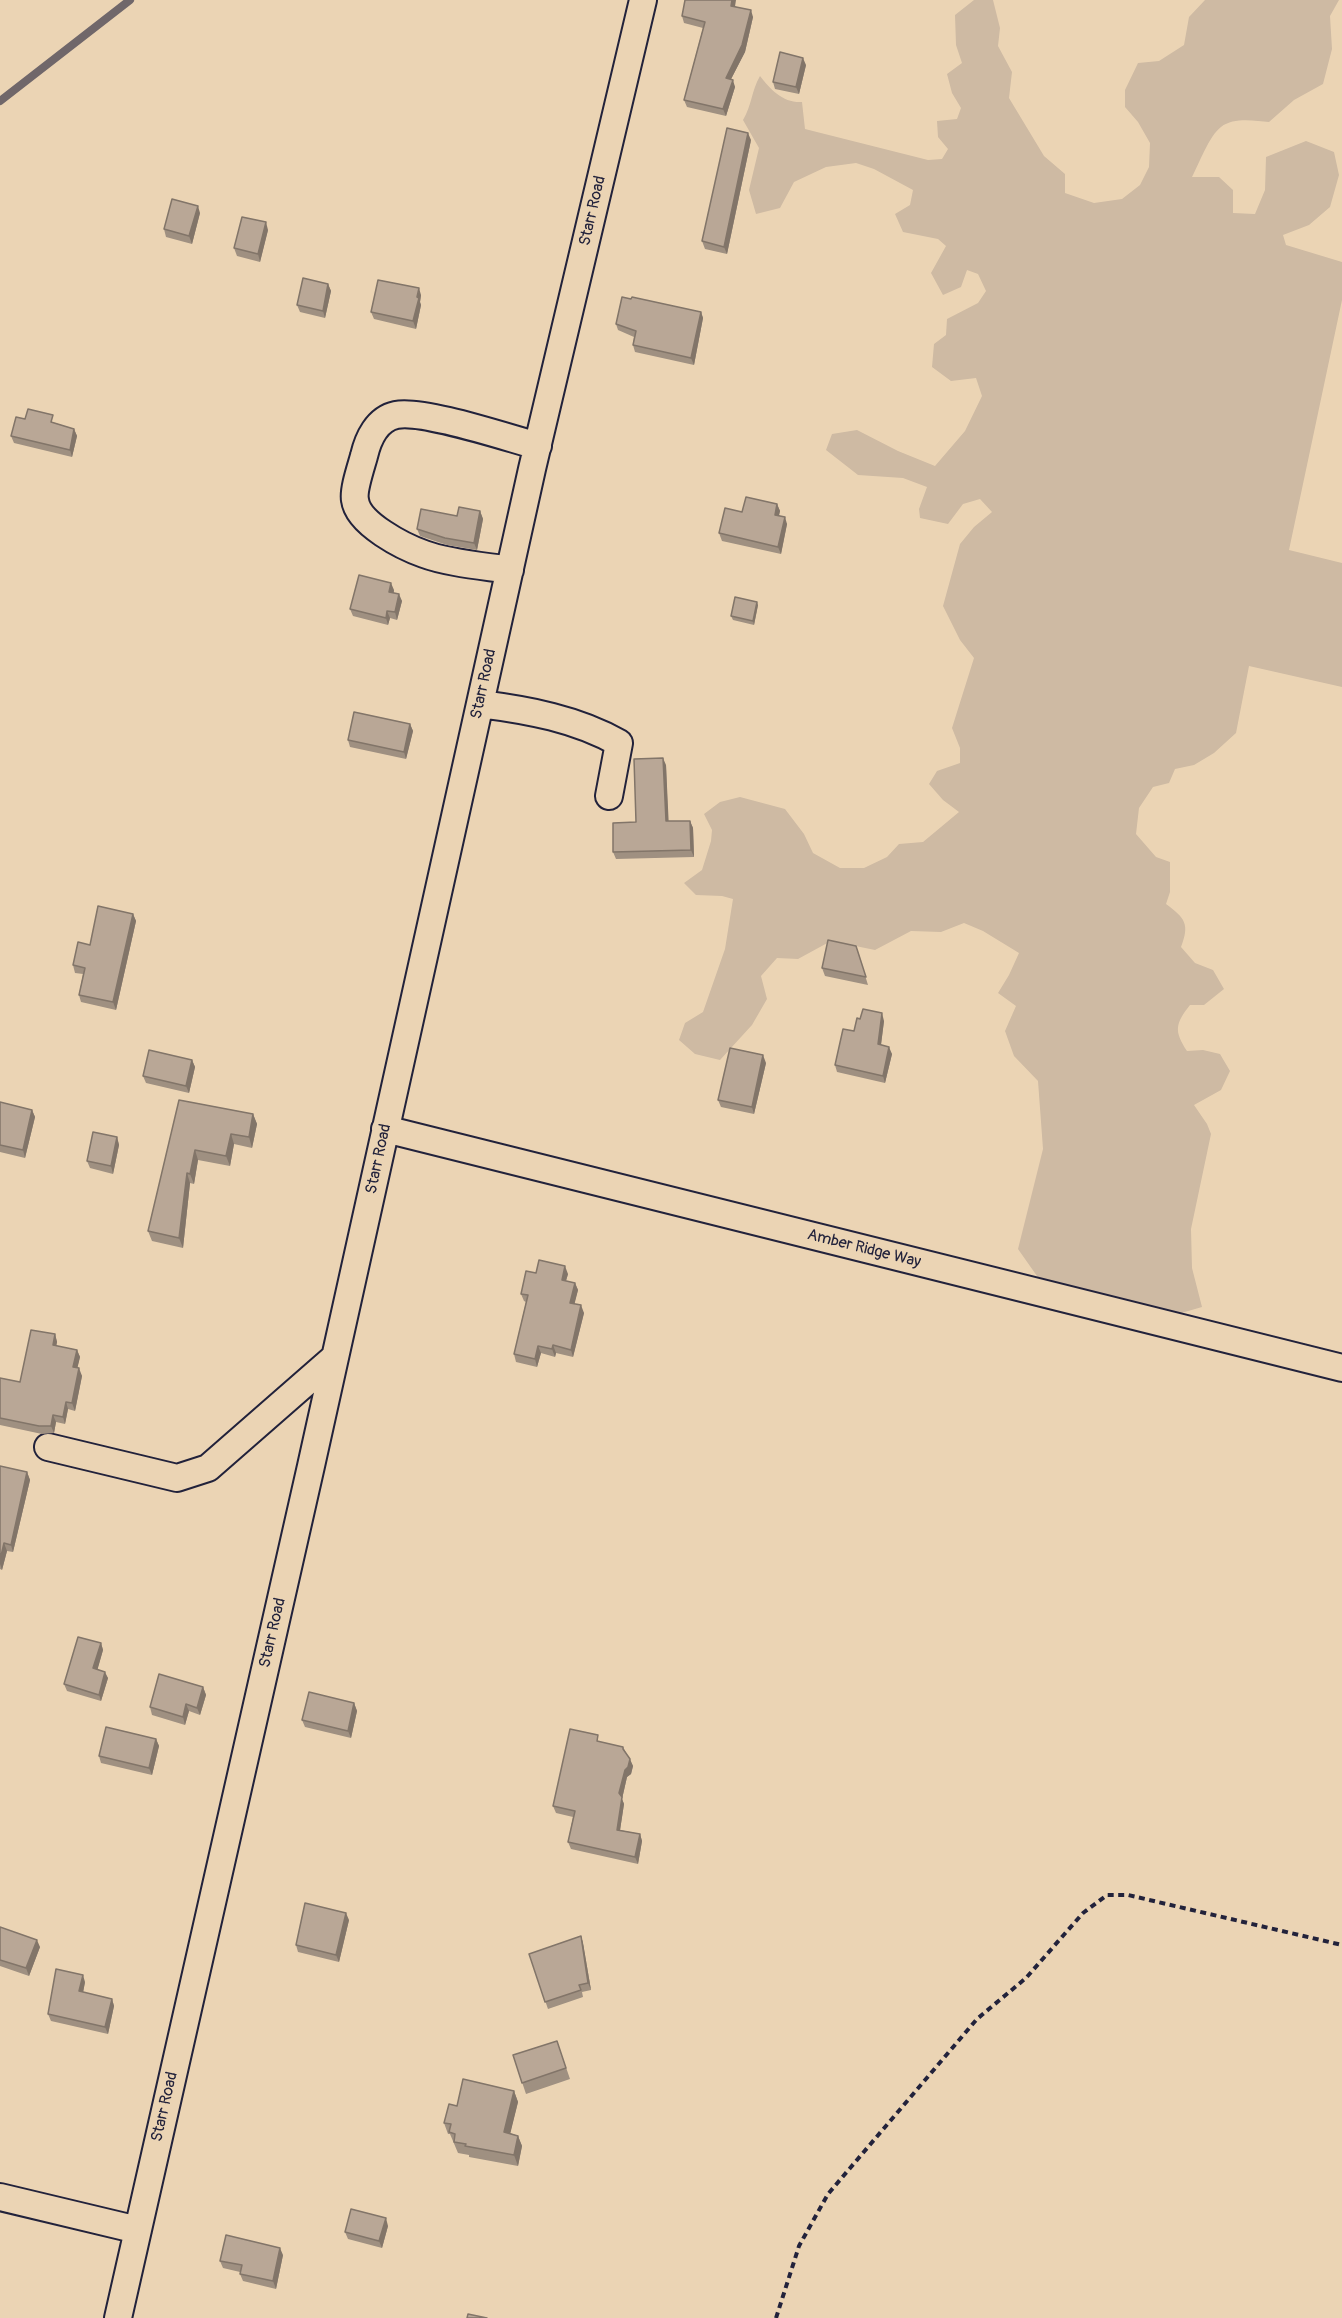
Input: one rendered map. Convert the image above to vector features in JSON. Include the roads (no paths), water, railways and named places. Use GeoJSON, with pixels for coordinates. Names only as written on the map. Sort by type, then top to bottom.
{"type":"FeatureCollection","features":[{"type":"Feature","properties":{"kind":"street","name":"Starr Road"},"geometry":{"type":"LineString","coordinates":[[118,2318],[538,446],[643,0]]}},
{"type":"Feature","properties":{"kind":"street"},"geometry":{"type":"LineString","coordinates":[[510,570],[426,555],[377,529],[359,513],[354,499],[366,449],[376,427],[394,415],[416,414],[538,446]]}},
{"type":"Feature","properties":{"kind":"street"},"geometry":{"type":"LineString","coordinates":[[480,704],[525,710],[597,730],[620,743],[609,796]]}},
{"type":"Feature","properties":{"kind":"street","name":"Amber Ridge Way"},"geometry":{"type":"LineString","coordinates":[[385,1129],[1342,1368]]}},
{"type":"Feature","properties":{"kind":"street"},"geometry":{"type":"LineString","coordinates":[[48,1447],[177,1478],[208,1468],[335,1357]]}},
{"type":"Feature","properties":{"kind":"street"},"geometry":{"type":"LineString","coordinates":[[0,2197],[138,2230]]}},
{"type":"Feature","properties":{"kind":"waterway"},"geometry":{"type":"LineString","coordinates":[[0,101],[130,0]]}}]}
